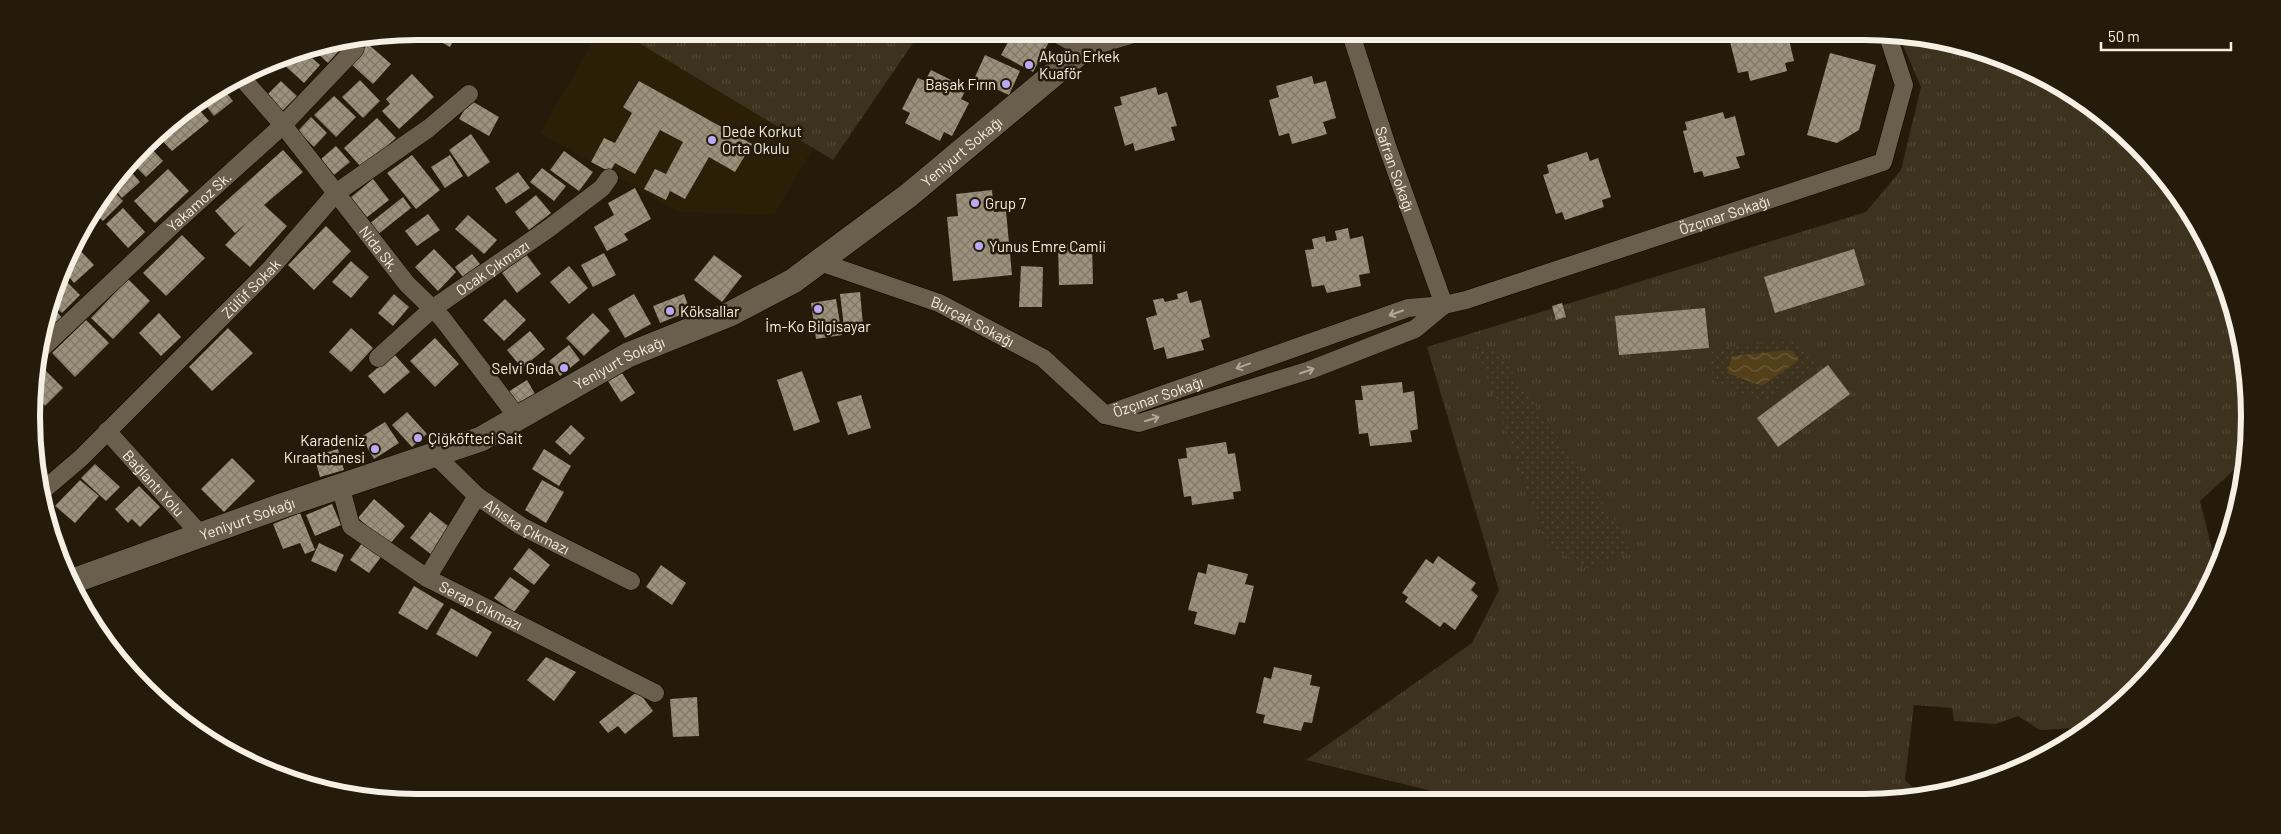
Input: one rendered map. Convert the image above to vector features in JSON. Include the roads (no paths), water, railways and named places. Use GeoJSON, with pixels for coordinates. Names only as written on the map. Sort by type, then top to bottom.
{"type":"FeatureCollection","features":[{"type":"Feature","properties":{"kind":"street"},"geometry":{"type":"LineString","coordinates":[[1068,40],[1084,49],[1114,40]]}},
{"type":"Feature","properties":{"kind":"street","name":"Yeniyurt Sokağı"},"geometry":{"type":"LineString","coordinates":[[77,580],[340,486],[481,439],[628,355],[730,314],[793,281],[909,195],[1093,40]]}},
{"type":"Feature","properties":{"kind":"street","name":"Safran Sokağı"},"geometry":{"type":"LineString","coordinates":[[1353,40],[1387,146],[1444,305]]}},
{"type":"Feature","properties":{"kind":"street","name":"Özçınar Sokağı"},"geometry":{"type":"LineString","coordinates":[[1105,415],[1408,308],[1444,305],[1466,300],[1713,220],[1883,162],[1904,85],[1890,41]]}},
{"type":"Feature","properties":{"kind":"street","name":"Yakamoz Sk."},"geometry":{"type":"LineString","coordinates":[[47,344],[176,222],[284,125],[355,49]]}},
{"type":"Feature","properties":{"kind":"street","name":"Nida Sk."},"geometry":{"type":"LineString","coordinates":[[245,82],[284,125],[407,284],[432,309],[518,418]]}},
{"type":"Feature","properties":{"kind":"street","name":"Zülüf Sokak"},"geometry":{"type":"LineString","coordinates":[[46,487],[107,431],[271,268],[336,194],[429,128],[469,94]]}},
{"type":"Feature","properties":{"kind":"street","name":"Ocak Çıkmazı"},"geometry":{"type":"LineString","coordinates":[[378,358],[432,309],[548,229],[602,188],[609,178]]}},
{"type":"Feature","properties":{"kind":"street","name":"Burçak Sokağı"},"geometry":{"type":"LineString","coordinates":[[820,262],[939,303],[1043,358],[1105,415]]}},
{"type":"Feature","properties":{"kind":"street","name":"Özçınar Sokağı"},"geometry":{"type":"LineString","coordinates":[[1105,415],[1139,423],[1310,370],[1414,329],[1444,305]]}},
{"type":"Feature","properties":{"kind":"street","name":"Bağlantı Yolu"},"geometry":{"type":"LineString","coordinates":[[107,431],[201,535]]}},
{"type":"Feature","properties":{"kind":"street","name":"Ahıska Çıkmazı"},"geometry":{"type":"LineString","coordinates":[[434,454],[476,496],[520,526],[631,581]]}},
{"type":"Feature","properties":{"kind":"street","name":"Serap Çıkmazı"},"geometry":{"type":"LineString","coordinates":[[340,486],[351,526],[427,578],[655,693]]}},
{"type":"Feature","properties":{"kind":"street"},"geometry":{"type":"LineString","coordinates":[[427,578],[476,496]]}},
{"type":"Feature","properties":{"kind":"water"},"geometry":{"type":"Polygon","coordinates":[[[1791,350],[1799,360],[1762,386],[1727,373],[1732,356],[1791,350]]]}},
{"type":"Feature","properties":{"kind":"place","name":"Akgün Erkek Kuaför"},"geometry":{"type":"Point","coordinates":[1029,65]}},
{"type":"Feature","properties":{"kind":"place","name":"Başak Fırın"},"geometry":{"type":"Point","coordinates":[1006,84]}},
{"type":"Feature","properties":{"kind":"place","name":"Dede Korkut Orta Okulu"},"geometry":{"type":"Point","coordinates":[712,140]}},
{"type":"Feature","properties":{"kind":"place","name":"Grup 7"},"geometry":{"type":"Point","coordinates":[975,203]}},
{"type":"Feature","properties":{"kind":"place","name":"Yunus Emre Camii"},"geometry":{"type":"Point","coordinates":[979,246]}},
{"type":"Feature","properties":{"kind":"place","name":"İm-Ko Bilgisayar"},"geometry":{"type":"Point","coordinates":[818,309]}},
{"type":"Feature","properties":{"kind":"place","name":"Köksallar"},"geometry":{"type":"Point","coordinates":[670,311]}},
{"type":"Feature","properties":{"kind":"place","name":"Selvi Gıda"},"geometry":{"type":"Point","coordinates":[564,368]}},
{"type":"Feature","properties":{"kind":"place","name":"Çiğköfteci Sait"},"geometry":{"type":"Point","coordinates":[418,438]}},
{"type":"Feature","properties":{"kind":"place","name":"Karadeniz Kıraathanesi"},"geometry":{"type":"Point","coordinates":[375,449]}}]}
